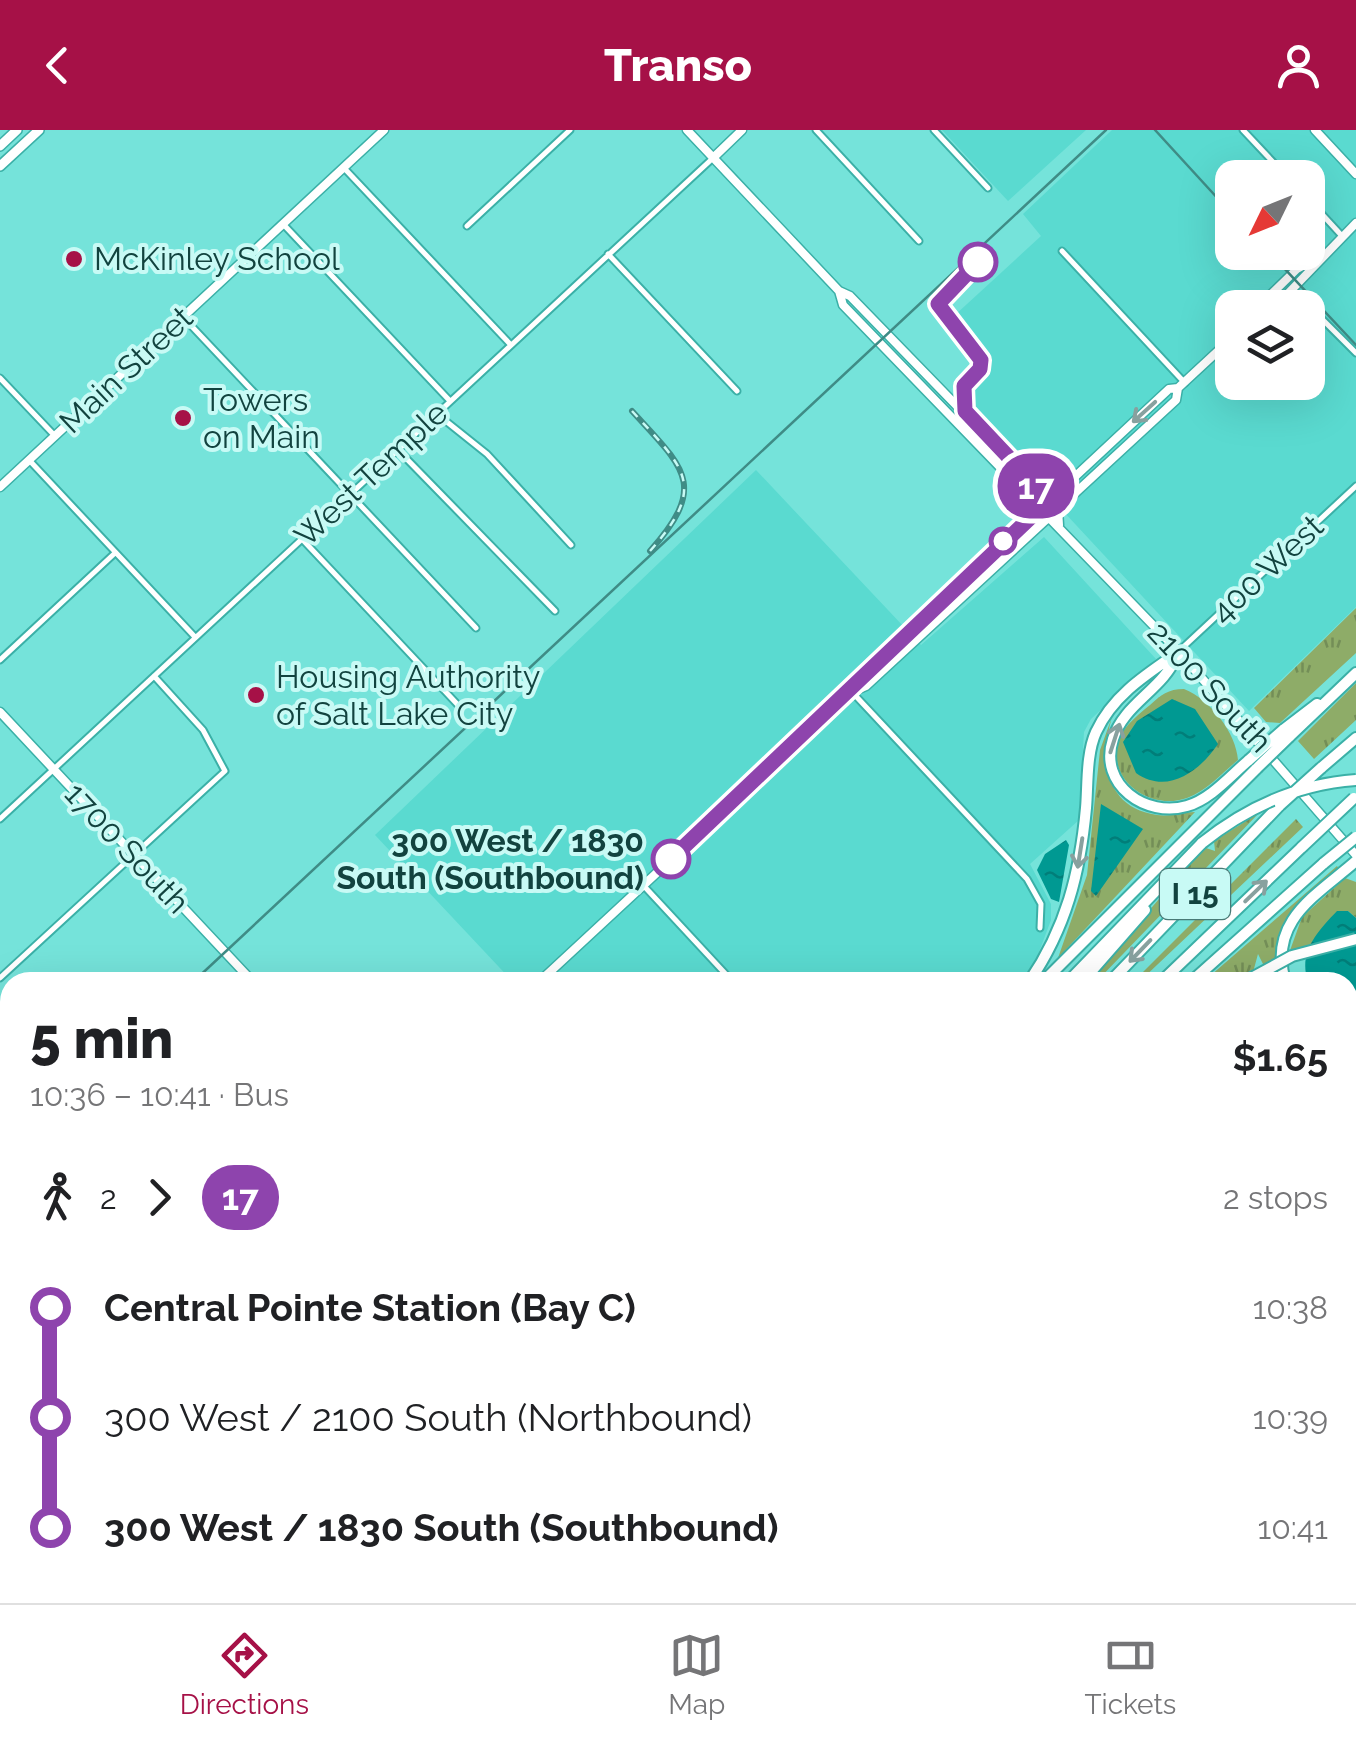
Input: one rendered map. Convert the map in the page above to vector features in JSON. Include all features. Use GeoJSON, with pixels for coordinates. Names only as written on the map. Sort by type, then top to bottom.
{"type":"FeatureCollection","features":[{"type":"Feature","properties":{"kind":"highway"},"geometry":{"type":"LineString","coordinates":[[1178,652],[1169,676],[1129,712],[1114,734],[1110,760],[1119,784],[1145,805],[1179,808],[1202,800],[1253,764]]}},
{"type":"Feature","properties":{"kind":"highway"},"geometry":{"type":"LineString","coordinates":[[1035,972],[1051,950],[1070,903],[1082,854],[1094,736],[1114,703],[1178,652]]}},
{"type":"Feature","properties":{"kind":"highway"},"geometry":{"type":"LineString","coordinates":[[1052,972],[1253,764],[1356,672]]}},
{"type":"Feature","properties":{"kind":"highway","name":"I 15"},"geometry":{"type":"LineString","coordinates":[[1120,972],[1280,805],[1356,738]]}},
{"type":"Feature","properties":{"kind":"highway"},"geometry":{"type":"LineString","coordinates":[[1078,972],[1198,847],[1240,816],[1318,784],[1356,780]]}},
{"type":"Feature","properties":{"kind":"highway","name":"I 15"},"geometry":{"type":"LineString","coordinates":[[1171,972],[1355,797]]}},
{"type":"Feature","properties":{"kind":"highway"},"geometry":{"type":"LineString","coordinates":[[1201,972],[1356,837]]}},
{"type":"Feature","properties":{"kind":"highway"},"geometry":{"type":"LineString","coordinates":[[1091,972],[1198,847]]}},
{"type":"Feature","properties":{"kind":"highway"},"geometry":{"type":"LineString","coordinates":[[1283,972],[1280,956],[1289,922],[1308,898],[1356,858]]}},
{"type":"Feature","properties":{"kind":"highway"},"geometry":{"type":"LineString","coordinates":[[1263,972],[1292,956],[1356,940]]}},
{"type":"Feature","properties":{"kind":"main road"},"geometry":{"type":"LineString","coordinates":[[0,146],[17,130]]}},
{"type":"Feature","properties":{"kind":"main road"},"geometry":{"type":"LineString","coordinates":[[0,166],[39,130]]}},
{"type":"Feature","properties":{"kind":"main road","name":"Main Street"},"geometry":{"type":"LineString","coordinates":[[0,488],[384,130]]}},
{"type":"Feature","properties":{"kind":"main road","name":"2100 South"},"geometry":{"type":"LineString","coordinates":[[687,130],[839,291],[854,317],[1178,652],[1356,858]]}},
{"type":"Feature","properties":{"kind":"main road","name":"West Temple"},"geometry":{"type":"LineString","coordinates":[[713,158],[742,130]]}},
{"type":"Feature","properties":{"kind":"main road"},"geometry":{"type":"LineString","coordinates":[[1315,130],[1356,174]]}},
{"type":"Feature","properties":{"kind":"main road"},"geometry":{"type":"LineString","coordinates":[[1325,252],[1356,223]]}},
{"type":"Feature","properties":{"kind":"main road"},"geometry":{"type":"LineString","coordinates":[[1275,290],[1296,270]]}},
{"type":"Feature","properties":{"kind":"main road"},"geometry":{"type":"LineString","coordinates":[[1293,290],[1309,270]]}},
{"type":"Feature","properties":{"kind":"main road","name":"2100 South"},"geometry":{"type":"LineString","coordinates":[[839,291],[850,296],[1058,510]]}},
{"type":"Feature","properties":{"kind":"main road"},"geometry":{"type":"LineString","coordinates":[[550,972],[852,692],[866,686],[1058,510],[1176,400],[1182,385],[1215,354]]}},
{"type":"Feature","properties":{"kind":"main road"},"geometry":{"type":"LineString","coordinates":[[852,692],[858,678],[1039,509],[1169,389],[1182,385]]}},
{"type":"Feature","properties":{"kind":"main road"},"geometry":{"type":"LineString","coordinates":[[1058,510],[1059,525]]}},
{"type":"Feature","properties":{"kind":"main road","name":"1700 South"},"geometry":{"type":"LineString","coordinates":[[0,712],[245,972]]}},
{"type":"Feature","properties":{"kind":"street"},"geometry":{"type":"LineString","coordinates":[[468,226],[570,130]]}},
{"type":"Feature","properties":{"kind":"street"},"geometry":{"type":"LineString","coordinates":[[816,130],[920,241]]}},
{"type":"Feature","properties":{"kind":"street"},"geometry":{"type":"LineString","coordinates":[[934,130],[988,188]]}},
{"type":"Feature","properties":{"kind":"street"},"geometry":{"type":"LineString","coordinates":[[1244,130],[1272,160]]}},
{"type":"Feature","properties":{"kind":"street","name":"West Temple"},"geometry":{"type":"LineString","coordinates":[[0,818],[713,158]]}},
{"type":"Feature","properties":{"kind":"street"},"geometry":{"type":"LineString","coordinates":[[344,168],[511,345]]}},
{"type":"Feature","properties":{"kind":"street"},"geometry":{"type":"LineString","coordinates":[[1325,218],[1342,236]]}},
{"type":"Feature","properties":{"kind":"street"},"geometry":{"type":"LineString","coordinates":[[284,224],[450,401]]}},
{"type":"Feature","properties":{"kind":"street"},"geometry":{"type":"LineString","coordinates":[[1062,251],[1182,385]]}},
{"type":"Feature","properties":{"kind":"street"},"geometry":{"type":"LineString","coordinates":[[608,254],[737,391]]}},
{"type":"Feature","properties":{"kind":"street"},"geometry":{"type":"LineString","coordinates":[[183,317],[476,628]]}},
{"type":"Feature","properties":{"kind":"street"},"geometry":{"type":"LineString","coordinates":[[1325,323],[1356,354]]}},
{"type":"Feature","properties":{"kind":"street"},"geometry":{"type":"LineString","coordinates":[[0,378],[55,436]]}},
{"type":"Feature","properties":{"kind":"street"},"geometry":{"type":"LineString","coordinates":[[437,414],[487,454],[571,545]]}},
{"type":"Feature","properties":{"kind":"street"},"geometry":{"type":"LineString","coordinates":[[398,450],[556,611]]}},
{"type":"Feature","properties":{"kind":"street"},"geometry":{"type":"LineString","coordinates":[[30,460],[195,637]]}},
{"type":"Feature","properties":{"kind":"street","name":"400 West"},"geometry":{"type":"LineString","coordinates":[[1178,652],[1356,486]]}},
{"type":"Feature","properties":{"kind":"street"},"geometry":{"type":"LineString","coordinates":[[302,538],[458,705]]}},
{"type":"Feature","properties":{"kind":"street"},"geometry":{"type":"LineString","coordinates":[[0,660],[115,552]]}},
{"type":"Feature","properties":{"kind":"street"},"geometry":{"type":"LineString","coordinates":[[6,972],[225,770],[197,722],[154,676]]}},
{"type":"Feature","properties":{"kind":"street"},"geometry":{"type":"LineString","coordinates":[[852,692],[1027,879],[1041,904],[1040,928]]}},
{"type":"Feature","properties":{"kind":"street"},"geometry":{"type":"LineString","coordinates":[[643,885],[723,972]]}},
{"type":"Feature","properties":{"kind":"shaded area"},"geometry":{"type":"Polygon","coordinates":[[[942,130],[1086,130],[1008,201],[942,130]]]}},
{"type":"Feature","properties":{"kind":"shaded area"},"geometry":{"type":"Polygon","coordinates":[[[1112,130],[1356,130],[1356,607],[1249,711],[970,411],[967,396],[991,371],[986,350],[955,315],[1041,236],[1023,214],[1112,130]]]}},
{"type":"Feature","properties":{"kind":"shaded area"},"geometry":{"type":"Polygon","coordinates":[[[756,470],[921,645],[1044,537],[1156,659],[1091,719],[1084,732],[1079,820],[1030,864],[1051,904],[1051,920],[1027,972],[504,972],[375,835],[756,470]]]}},
{"type":"Feature","properties":{"kind":"green space"},"geometry":{"type":"Polygon","coordinates":[[[1356,608],[1356,653],[1280,723],[1266,722],[1254,708],[1356,608]]]}},
{"type":"Feature","properties":{"kind":"green space"},"geometry":{"type":"Polygon","coordinates":[[[1356,683],[1356,720],[1314,759],[1298,741],[1356,683]]]}},
{"type":"Feature","properties":{"kind":"green space"},"geometry":{"type":"Polygon","coordinates":[[[1184,689],[1204,701],[1220,718],[1233,739],[1238,760],[1194,795],[1157,800],[1143,795],[1123,776],[1117,763],[1117,749],[1122,733],[1139,714],[1165,693],[1184,689]]]}},
{"type":"Feature","properties":{"kind":"green space"},"geometry":{"type":"Polygon","coordinates":[[[1112,717],[1106,748],[1116,791],[1139,810],[1157,815],[1195,812],[1058,958],[1087,875],[1100,750],[1112,717]]]}},
{"type":"Feature","properties":{"kind":"green space"},"geometry":{"type":"Polygon","coordinates":[[[1259,813],[1106,972],[1097,972],[1194,858],[1206,848],[1215,851],[1214,841],[1259,813]]]}},
{"type":"Feature","properties":{"kind":"green space"},"geometry":{"type":"Polygon","coordinates":[[[1296,819],[1303,827],[1150,972],[1143,972],[1296,819]]]}},
{"type":"Feature","properties":{"kind":"green space"},"geometry":{"type":"Polygon","coordinates":[[[1337,866],[1339,869],[1304,899],[1273,964],[1265,968],[1258,954],[1253,972],[1215,972],[1337,866]]]}},
{"type":"Feature","properties":{"kind":"green space"},"geometry":{"type":"Polygon","coordinates":[[[1345,878],[1356,882],[1356,918],[1348,911],[1309,948],[1288,956],[1302,917],[1345,878]]]}},
{"type":"Feature","properties":{"kind":"water"},"geometry":{"type":"Polygon","coordinates":[[[1172,699],[1195,709],[1218,744],[1192,771],[1159,782],[1136,773],[1123,742],[1137,721],[1172,699]]]}},
{"type":"Feature","properties":{"kind":"water"},"geometry":{"type":"Polygon","coordinates":[[[1101,804],[1143,829],[1096,896],[1091,891],[1101,804]]]}},
{"type":"Feature","properties":{"kind":"water"},"geometry":{"type":"Polygon","coordinates":[[[1066,840],[1069,845],[1059,902],[1051,899],[1037,870],[1045,854],[1066,840]]]}},
{"type":"Feature","properties":{"kind":"water"},"geometry":{"type":"Polygon","coordinates":[[[1337,911],[1348,911],[1356,918],[1356,972],[1306,972],[1311,943],[1337,911]]]}},
{"type":"Feature","properties":{"kind":"tram line"},"geometry":{"type":"LineString","coordinates":[[204,972],[1106,130]]}},
{"type":"Feature","properties":{"kind":"tram line"},"geometry":{"type":"LineString","coordinates":[[1155,130],[1215,195]]}},
{"type":"Feature","properties":{"kind":"tram line"},"geometry":{"type":"LineString","coordinates":[[1286,270],[1356,345]]}},
{"type":"Feature","properties":{"kind":"railway"},"geometry":{"type":"LineString","coordinates":[[632,411],[665,448],[683,478],[679,509],[650,551]]}},
{"type":"Feature","properties":{"kind":"bus line","name":"17"},"geometry":{"type":"LineString","coordinates":[[671,859],[852,692],[858,678],[1049,500],[965,411],[964,386],[980,369],[981,360],[938,304],[942,294],[978,262]]}},
{"type":"Feature","properties":{"kind":"place","name":"McKinley School"},"geometry":{"type":"Point","coordinates":[74,259]}},
{"type":"Feature","properties":{"kind":"place","name":"Towers on Main"},"geometry":{"type":"Point","coordinates":[183,418]}},
{"type":"Feature","properties":{"kind":"place","name":"Housing Authority of Salt Lake City"},"geometry":{"type":"Point","coordinates":[256,695]}},
{"type":"Feature","properties":{"kind":"place","name":"300 West / 1830 South (Southbound)"},"geometry":{"type":"Point","coordinates":[671,859]}}]}
